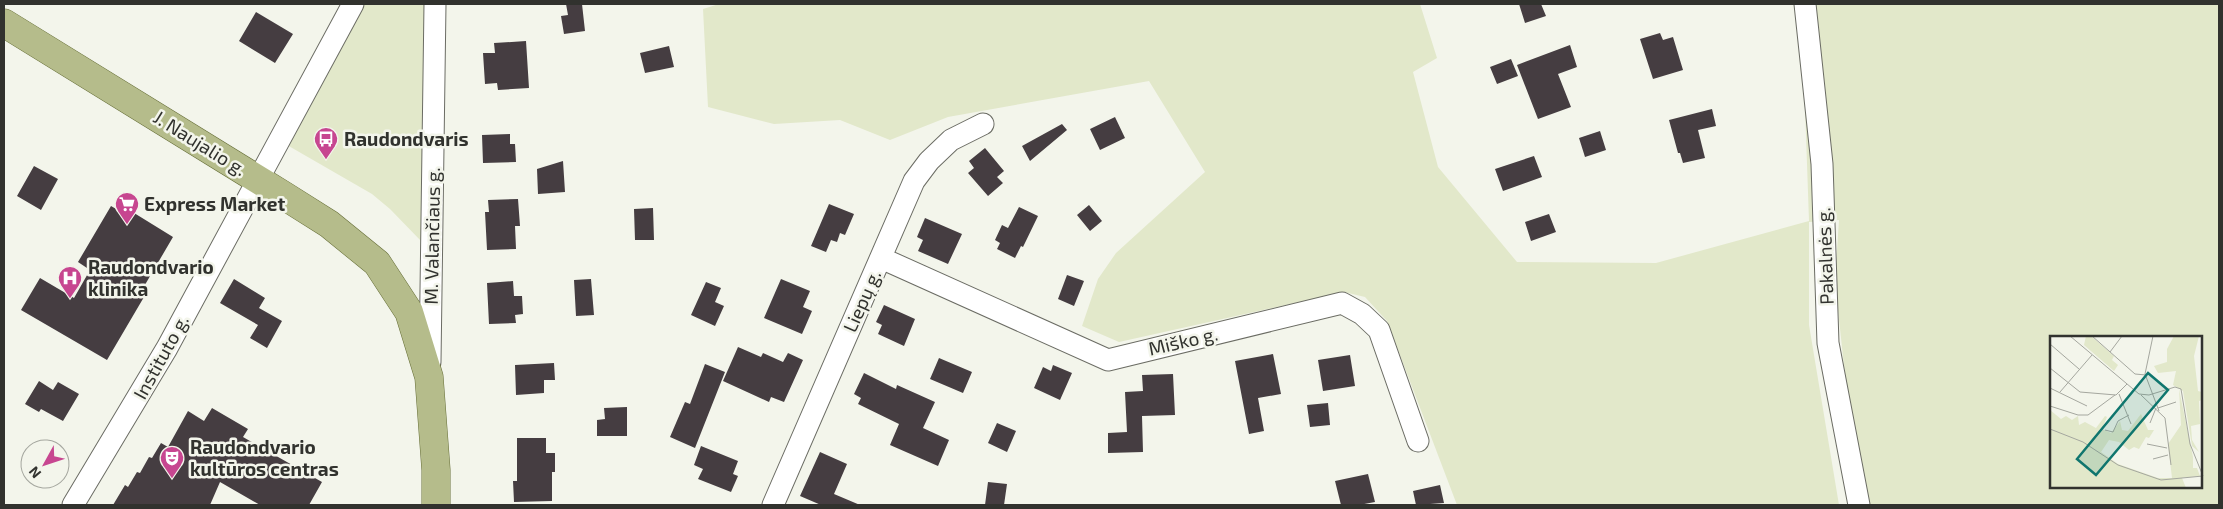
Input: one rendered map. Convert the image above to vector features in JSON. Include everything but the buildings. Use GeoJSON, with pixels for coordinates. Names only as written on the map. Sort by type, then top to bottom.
{"type":"FeatureCollection","features":[{"type":"Feature","properties":{"kind":"main road","name":"J. Naujalio g."},"geometry":{"type":"LineString","coordinates":[[4,23],[259,179],[329,224],[377,262],[409,312],[429,377],[436,470],[436,505]]}},
{"type":"Feature","properties":{"kind":"street","name":"Instituto g."},"geometry":{"type":"LineString","coordinates":[[73,505],[167,348],[353,4]]}},
{"type":"Feature","properties":{"kind":"street","name":"M. Valančiaus g."},"geometry":{"type":"LineString","coordinates":[[429,377],[436,4]]}},
{"type":"Feature","properties":{"kind":"street","name":"Pakalnės g."},"geometry":{"type":"LineString","coordinates":[[1805,4],[1822,164],[1828,343],[1859,505]]}},
{"type":"Feature","properties":{"kind":"street","name":"Liepų g."},"geometry":{"type":"LineString","coordinates":[[773,505],[914,181],[929,161],[951,140],[983,124]]}},
{"type":"Feature","properties":{"kind":"street","name":"Miško g."},"geometry":{"type":"LineString","coordinates":[[881,258],[1108,360],[1342,304],[1362,314],[1379,330],[1418,441]]}},
{"type":"Feature","properties":{"kind":"green space"},"geometry":{"type":"Polygon","coordinates":[[[363,4],[428,4],[422,242],[390,209],[372,194],[287,145],[363,4]]]}},
{"type":"Feature","properties":{"kind":"green space"},"geometry":{"type":"Polygon","coordinates":[[[719,4],[1420,4],[1437,58],[1413,72],[1438,167],[1517,262],[1656,263],[1809,221],[1804,78],[1794,4],[2219,4],[2219,505],[1868,505],[1847,394],[1835,282],[1839,220],[1809,222],[1809,325],[1839,505],[1457,505],[1387,321],[1365,297],[1344,292],[1119,342],[1082,326],[1098,279],[1116,253],[1205,172],[1149,81],[948,117],[890,140],[840,120],[774,124],[708,107],[703,9],[719,4]]]}},
{"type":"Feature","properties":{"kind":"place","name":"Raudondvaris"},"geometry":{"type":"Point","coordinates":[326,160]}},
{"type":"Feature","properties":{"kind":"place","name":"Express Market"},"geometry":{"type":"Point","coordinates":[127,225]}},
{"type":"Feature","properties":{"kind":"place","name":"Raudondvario klinika"},"geometry":{"type":"Point","coordinates":[70,299]}},
{"type":"Feature","properties":{"kind":"place","name":"Raudondvario kultūros centras"},"geometry":{"type":"Point","coordinates":[172,479]}}]}
